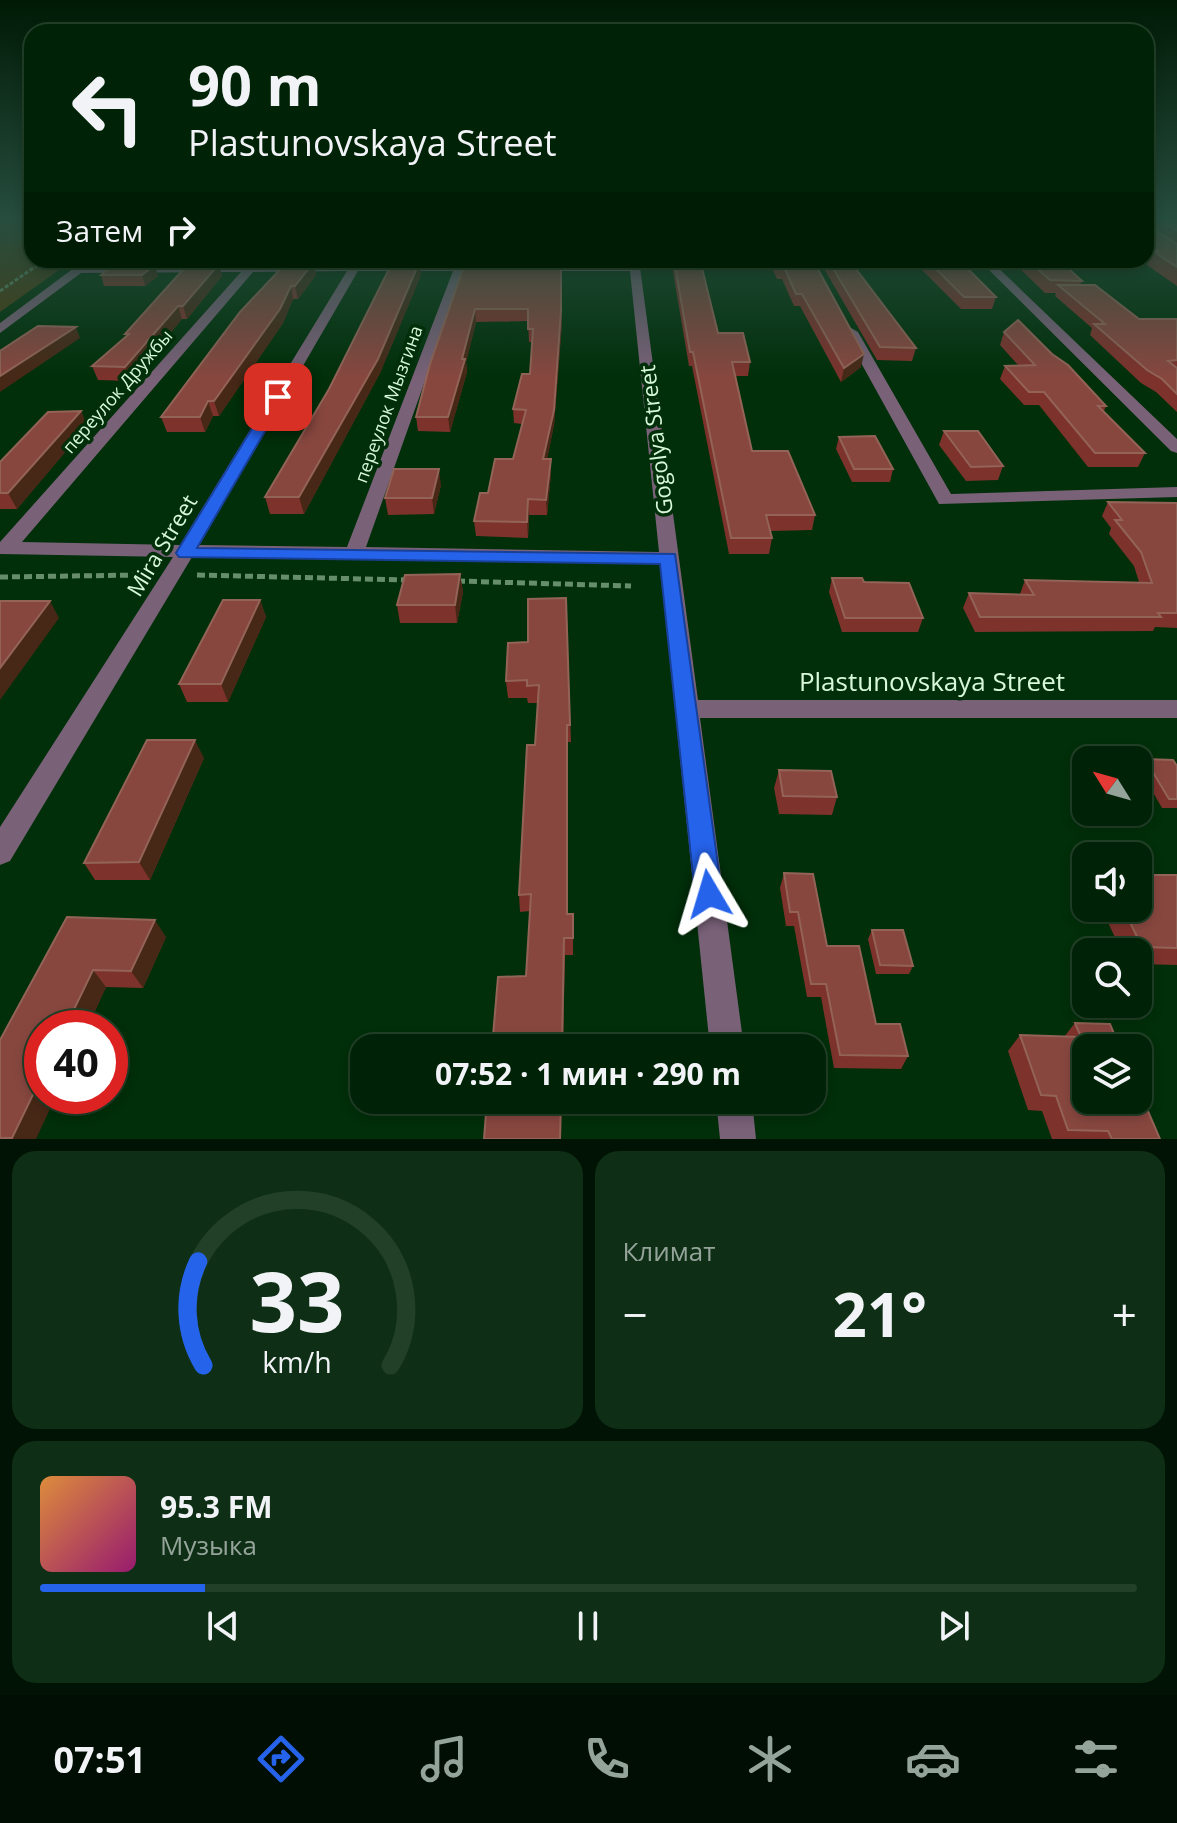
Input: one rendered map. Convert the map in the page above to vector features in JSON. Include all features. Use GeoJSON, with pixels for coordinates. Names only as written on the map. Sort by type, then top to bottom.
{"type":"FeatureCollection","features":[{"type":"Feature","properties":{"kind":"street"},"geometry":{"type":"LineString","coordinates":[[0,329],[74,272]]}},
{"type":"Feature","properties":{"kind":"street","name":"переулок Дружбы"},"geometry":{"type":"LineString","coordinates":[[4,548],[247,272]]}},
{"type":"Feature","properties":{"kind":"street","name":"Mira Street"},"geometry":{"type":"LineString","coordinates":[[0,852],[185,553],[352,272]]}},
{"type":"Feature","properties":{"kind":"street","name":"переулок Мызгина"},"geometry":{"type":"LineString","coordinates":[[354,555],[458,272]]}},
{"type":"Feature","properties":{"kind":"street","name":"Gogolya Street"},"geometry":{"type":"LineString","coordinates":[[635,272],[725,1034]]}},
{"type":"Feature","properties":{"kind":"street"},"geometry":{"type":"LineString","coordinates":[[996,272],[1177,448]]}},
{"type":"Feature","properties":{"kind":"street"},"geometry":{"type":"LineString","coordinates":[[841,313],[945,500],[1177,492]]}},
{"type":"Feature","properties":{"kind":"street"},"geometry":{"type":"LineString","coordinates":[[4,548],[669,558]]}},
{"type":"Feature","properties":{"kind":"street","name":"Plastunovskaya Street"},"geometry":{"type":"LineString","coordinates":[[687,709],[1177,709]]}},
{"type":"Feature","properties":{"kind":"street"},"geometry":{"type":"LineString","coordinates":[[735,1114],[738,1139]]}},
{"type":"Feature","properties":{"kind":"path"},"geometry":{"type":"LineString","coordinates":[[0,291],[27,272]]}},
{"type":"Feature","properties":{"kind":"path"},"geometry":{"type":"LineString","coordinates":[[0,577],[141,575]]}},
{"type":"Feature","properties":{"kind":"path"},"geometry":{"type":"LineString","coordinates":[[196,575],[413,580]]}},
{"type":"Feature","properties":{"kind":"path"},"geometry":{"type":"LineString","coordinates":[[445,581],[631,586]]}},
{"type":"Feature","properties":{"kind":"shaded area"},"geometry":{"type":"Polygon","coordinates":[[[0,272],[56,272],[0,312],[0,272]]]}},
{"type":"Feature","properties":{"kind":"building"},"geometry":{"type":"Polygon","coordinates":[[[104,272],[146,272],[142,275],[101,275],[104,272]]]}},
{"type":"Feature","properties":{"kind":"building"},"geometry":{"type":"Polygon","coordinates":[[[181,272],[212,272],[125,367],[92,366],[129,334],[125,334],[181,272]]]}},
{"type":"Feature","properties":{"kind":"building"},"geometry":{"type":"Polygon","coordinates":[[[277,272],[306,272],[295,286],[291,286],[280,309],[214,401],[208,401],[200,417],[161,417],[240,312],[277,272]]]}},
{"type":"Feature","properties":{"kind":"building"},"geometry":{"type":"Polygon","coordinates":[[[387,272],[415,272],[378,359],[299,497],[265,497],[329,389],[387,272]]]}},
{"type":"Feature","properties":{"kind":"building"},"geometry":{"type":"Polygon","coordinates":[[[462,272],[561,272],[554,410],[543,459],[551,459],[546,500],[528,499],[527,522],[474,521],[480,493],[488,493],[495,459],[513,459],[526,410],[513,409],[522,374],[530,374],[533,329],[528,329],[528,309],[475,309],[462,359],[465,359],[448,417],[416,417],[430,364],[462,272]]]}},
{"type":"Feature","properties":{"kind":"building"},"geometry":{"type":"Polygon","coordinates":[[[676,272],[703,272],[718,333],[743,333],[750,362],[732,362],[752,451],[788,451],[815,515],[766,515],[772,538],[731,538],[693,352],[690,352],[676,272]]]}},
{"type":"Feature","properties":{"kind":"building"},"geometry":{"type":"Polygon","coordinates":[[[786,272],[820,272],[864,354],[844,368],[802,294],[796,294],[786,272]]]}},
{"type":"Feature","properties":{"kind":"building"},"geometry":{"type":"Polygon","coordinates":[[[835,272],[858,272],[916,348],[880,347],[835,272]]]}},
{"type":"Feature","properties":{"kind":"building"},"geometry":{"type":"Polygon","coordinates":[[[939,272],[971,272],[996,297],[964,297],[939,272]]]}},
{"type":"Feature","properties":{"kind":"building"},"geometry":{"type":"Polygon","coordinates":[[[1041,272],[1072,272],[1082,281],[1050,280],[1041,272]]]}},
{"type":"Feature","properties":{"kind":"building"},"geometry":{"type":"Polygon","coordinates":[[[1058,285],[1095,285],[1139,319],[1177,319],[1177,360],[1168,361],[1177,368],[1177,394],[1094,324],[1105,324],[1058,285]]]}},
{"type":"Feature","properties":{"kind":"building"},"geometry":{"type":"Polygon","coordinates":[[[1018,320],[1052,354],[1068,365],[1106,406],[1098,406],[1145,453],[1095,453],[1044,392],[1029,392],[1005,366],[1035,365],[1004,332],[1018,320]]]}},
{"type":"Feature","properties":{"kind":"building"},"geometry":{"type":"Polygon","coordinates":[[[38,326],[76,327],[0,376],[0,351],[38,326]]]}},
{"type":"Feature","properties":{"kind":"building"},"geometry":{"type":"Polygon","coordinates":[[[81,411],[8,493],[0,493],[0,462],[48,412],[81,411]]]}},
{"type":"Feature","properties":{"kind":"building"},"geometry":{"type":"Polygon","coordinates":[[[944,431],[978,431],[1003,466],[971,467],[944,431]]]}},
{"type":"Feature","properties":{"kind":"building"},"geometry":{"type":"Polygon","coordinates":[[[875,436],[893,469],[854,469],[839,437],[875,436]]]}},
{"type":"Feature","properties":{"kind":"building"},"geometry":{"type":"Polygon","coordinates":[[[394,469],[439,469],[432,498],[385,498],[394,469]]]}},
{"type":"Feature","properties":{"kind":"building"},"geometry":{"type":"Polygon","coordinates":[[[1108,502],[1177,503],[1177,613],[1158,613],[1161,617],[980,617],[969,593],[1034,595],[1025,580],[1152,583],[1141,552],[1115,520],[1122,520],[1108,502]]]}},
{"type":"Feature","properties":{"kind":"building"},"geometry":{"type":"Polygon","coordinates":[[[460,574],[455,605],[397,605],[405,575],[460,574]]]}},
{"type":"Feature","properties":{"kind":"building"},"geometry":{"type":"Polygon","coordinates":[[[832,578],[909,583],[923,618],[845,618],[832,578]]]}},
{"type":"Feature","properties":{"kind":"building"},"geometry":{"type":"Polygon","coordinates":[[[566,598],[570,725],[567,725],[567,914],[573,914],[573,938],[564,938],[562,1034],[493,1034],[498,977],[526,976],[531,894],[519,895],[527,745],[535,745],[539,685],[527,686],[527,680],[506,681],[508,643],[528,642],[528,599],[566,598]]]}},
{"type":"Feature","properties":{"kind":"building"},"geometry":{"type":"Polygon","coordinates":[[[223,600],[260,600],[221,684],[179,684],[223,600]]]}},
{"type":"Feature","properties":{"kind":"building"},"geometry":{"type":"Polygon","coordinates":[[[0,601],[50,601],[0,668],[0,601]]]}},
{"type":"Feature","properties":{"kind":"building"},"geometry":{"type":"Polygon","coordinates":[[[147,740],[195,740],[139,862],[84,863],[147,740]]]}},
{"type":"Feature","properties":{"kind":"building"},"geometry":{"type":"Polygon","coordinates":[[[1152,759],[1173,760],[1177,766],[1177,799],[1169,799],[1152,771],[1152,759]]]}},
{"type":"Feature","properties":{"kind":"building"},"geometry":{"type":"Polygon","coordinates":[[[779,770],[831,771],[837,797],[783,796],[779,770]]]}},
{"type":"Feature","properties":{"kind":"building"},"geometry":{"type":"Polygon","coordinates":[[[784,873],[813,874],[827,946],[859,946],[876,1024],[900,1024],[908,1056],[840,1055],[826,984],[811,984],[798,912],[790,912],[784,873]]]}},
{"type":"Feature","properties":{"kind":"building"},"geometry":{"type":"Polygon","coordinates":[[[1152,875],[1177,875],[1177,948],[1152,947],[1152,938],[1138,938],[1130,922],[1152,922],[1152,875]]]}},
{"type":"Feature","properties":{"kind":"building"},"geometry":{"type":"Polygon","coordinates":[[[67,917],[155,920],[131,971],[93,970],[74,1010],[24,1010],[24,1113],[12,1138],[0,1138],[0,1040],[67,917]]]}},
{"type":"Feature","properties":{"kind":"building"},"geometry":{"type":"Polygon","coordinates":[[[872,930],[903,930],[913,966],[880,965],[872,930]]]}},
{"type":"Feature","properties":{"kind":"building"},"geometry":{"type":"Polygon","coordinates":[[[1075,1023],[1110,1024],[1114,1034],[1080,1034],[1075,1023]]]}},
{"type":"Feature","properties":{"kind":"building"},"geometry":{"type":"Polygon","coordinates":[[[1020,1035],[1072,1037],[1072,1114],[1149,1114],[1160,1139],[1112,1139],[1108,1131],[1068,1130],[1056,1096],[1041,1095],[1020,1035]]]}},
{"type":"Feature","properties":{"kind":"building"},"geometry":{"type":"Polygon","coordinates":[[[486,1114],[561,1114],[560,1139],[484,1139],[486,1114]]]}},
{"type":"Feature","properties":{"kind":"route"},"geometry":{"type":"LineString","coordinates":[[278,397],[185,553],[669,558],[709,894]]}}]}
